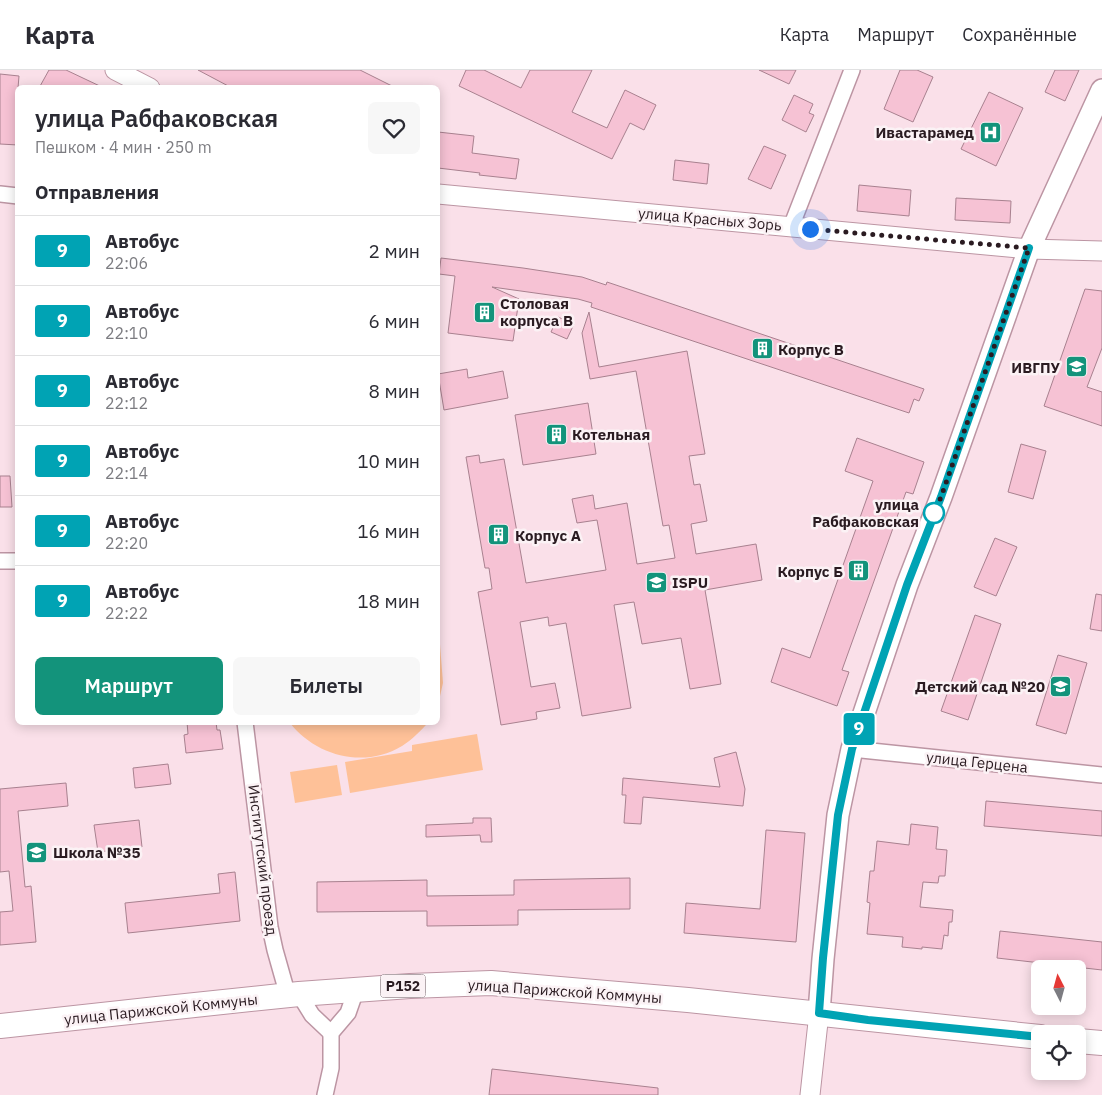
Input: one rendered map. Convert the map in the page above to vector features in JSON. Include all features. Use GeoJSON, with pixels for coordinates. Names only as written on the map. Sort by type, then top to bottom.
{"type":"FeatureCollection","features":[{"type":"Feature","properties":{"kind":"main road"},"geometry":{"type":"LineString","coordinates":[[819,1013],[838,815],[852,749],[907,585],[941,497],[1029,248],[1102,90]]}},
{"type":"Feature","properties":{"kind":"main road","name":"улица Парижской Коммуны"},"geometry":{"type":"LineString","coordinates":[[0,1026],[294,995],[447,984],[491,983],[688,1000],[1031,1036]]}},
{"type":"Feature","properties":{"kind":"main road"},"geometry":{"type":"LineString","coordinates":[[1086,1042],[1102,1043]]}},
{"type":"Feature","properties":{"kind":"street"},"geometry":{"type":"LineString","coordinates":[[115,70],[144,85]]}},
{"type":"Feature","properties":{"kind":"street"},"geometry":{"type":"LineString","coordinates":[[791,227],[852,70]]}},
{"type":"Feature","properties":{"kind":"street"},"geometry":{"type":"LineString","coordinates":[[0,194],[15,196]]}},
{"type":"Feature","properties":{"kind":"street","name":"улица Красных Зорь"},"geometry":{"type":"LineString","coordinates":[[440,194],[1029,248],[1102,251]]}},
{"type":"Feature","properties":{"kind":"street"},"geometry":{"type":"LineString","coordinates":[[0,561],[15,561]]}},
{"type":"Feature","properties":{"kind":"street","name":"Институтский проезд"},"geometry":{"type":"LineString","coordinates":[[245,725],[270,927],[275,950],[294,995],[331,1032]]}},
{"type":"Feature","properties":{"kind":"street","name":"улица Герцена"},"geometry":{"type":"LineString","coordinates":[[852,749],[1102,775]]}},
{"type":"Feature","properties":{"kind":"street"},"geometry":{"type":"LineString","coordinates":[[325,1095],[331,1068],[331,1032],[348,1013],[356,990]]}},
{"type":"Feature","properties":{"kind":"street"},"geometry":{"type":"LineString","coordinates":[[810,1095],[819,1013]]}},
{"type":"Feature","properties":{"kind":"shaded area"},"geometry":{"type":"Polygon","coordinates":[[[440,645],[443,683],[440,696],[440,645]]]}},
{"type":"Feature","properties":{"kind":"shaded area"},"geometry":{"type":"Polygon","coordinates":[[[292,725],[426,725],[402,746],[372,757],[342,756],[313,744],[292,725]]]}},
{"type":"Feature","properties":{"kind":"shaded area"},"geometry":{"type":"Polygon","coordinates":[[[477,734],[483,770],[350,793],[345,762],[412,751],[412,745],[477,734]]]}},
{"type":"Feature","properties":{"kind":"shaded area"},"geometry":{"type":"Polygon","coordinates":[[[337,765],[342,795],[295,803],[290,772],[337,765]]]}},
{"type":"Feature","properties":{"kind":"building"},"geometry":{"type":"Polygon","coordinates":[[[49,70],[66,70],[98,85],[41,85],[49,70]]]}},
{"type":"Feature","properties":{"kind":"building"},"geometry":{"type":"Polygon","coordinates":[[[198,70],[360,70],[390,85],[226,85],[198,70]]]}},
{"type":"Feature","properties":{"kind":"building"},"geometry":{"type":"Polygon","coordinates":[[[466,70],[484,70],[521,88],[530,70],[592,70],[572,112],[607,128],[625,90],[656,105],[644,130],[630,123],[612,159],[459,86],[466,70]]]}},
{"type":"Feature","properties":{"kind":"building"},"geometry":{"type":"Polygon","coordinates":[[[759,70],[796,70],[789,84],[759,70]]]}},
{"type":"Feature","properties":{"kind":"building"},"geometry":{"type":"Polygon","coordinates":[[[900,70],[917,70],[933,77],[913,122],[884,109],[900,70]]]}},
{"type":"Feature","properties":{"kind":"building"},"geometry":{"type":"Polygon","coordinates":[[[1055,70],[1079,70],[1065,101],[1045,92],[1055,70]]]}},
{"type":"Feature","properties":{"kind":"building"},"geometry":{"type":"Polygon","coordinates":[[[0,74],[19,76],[18,85],[15,85],[15,145],[0,144],[0,74]]]}},
{"type":"Feature","properties":{"kind":"building","name":"Ивастарамед"},"geometry":{"type":"Polygon","coordinates":[[[989,92],[1023,108],[996,166],[961,149],[989,92]]]}},
{"type":"Feature","properties":{"kind":"building"},"geometry":{"type":"Polygon","coordinates":[[[794,95],[813,104],[809,113],[814,115],[806,132],[782,120],[794,95]]]}},
{"type":"Feature","properties":{"kind":"building"},"geometry":{"type":"Polygon","coordinates":[[[440,132],[474,136],[472,153],[519,159],[516,179],[479,175],[480,173],[440,168],[440,132]]]}},
{"type":"Feature","properties":{"kind":"building"},"geometry":{"type":"Polygon","coordinates":[[[764,146],[786,155],[771,189],[748,179],[764,146]]]}},
{"type":"Feature","properties":{"kind":"building"},"geometry":{"type":"Polygon","coordinates":[[[675,160],[709,164],[707,184],[673,180],[675,160]]]}},
{"type":"Feature","properties":{"kind":"building"},"geometry":{"type":"Polygon","coordinates":[[[859,185],[911,190],[909,216],[857,211],[859,185]]]}},
{"type":"Feature","properties":{"kind":"building"},"geometry":{"type":"Polygon","coordinates":[[[956,198],[1011,201],[1010,223],[955,220],[956,198]]]}},
{"type":"Feature","properties":{"kind":"building","name":"Корпус В"},"geometry":{"type":"Polygon","coordinates":[[[441,258],[582,277],[606,285],[607,282],[924,389],[919,401],[914,399],[909,413],[591,307],[592,303],[578,299],[492,287],[519,299],[513,341],[448,333],[455,276],[440,274],[441,258]]]}},
{"type":"Feature","properties":{"kind":"building","name":"ИВГПУ"},"geometry":{"type":"Polygon","coordinates":[[[1085,289],[1102,291],[1102,348],[1087,387],[1102,392],[1102,426],[1044,406],[1085,289]]]}},
{"type":"Feature","properties":{"kind":"building","name":"Корпус А"},"geometry":{"type":"Polygon","coordinates":[[[589,312],[599,367],[687,351],[705,454],[689,456],[694,485],[700,484],[707,521],[691,524],[696,554],[756,544],[762,580],[705,590],[721,684],[690,689],[681,638],[642,644],[634,602],[614,605],[631,708],[582,716],[566,623],[549,626],[548,617],[520,622],[531,687],[555,683],[560,708],[536,712],[537,719],[501,725],[478,592],[492,589],[489,568],[485,568],[466,457],[479,455],[480,463],[504,459],[526,583],[606,570],[597,520],[577,523],[572,499],[593,495],[595,509],[627,503],[637,564],[675,558],[669,525],[663,526],[636,371],[590,379],[582,333],[589,312]]]}},
{"type":"Feature","properties":{"kind":"building"},"geometry":{"type":"Polygon","coordinates":[[[558,317],[574,324],[567,339],[551,332],[558,317]]]}},
{"type":"Feature","properties":{"kind":"building"},"geometry":{"type":"Polygon","coordinates":[[[467,369],[468,378],[503,371],[508,398],[444,410],[440,374],[467,369]]]}},
{"type":"Feature","properties":{"kind":"building","name":"Котельная"},"geometry":{"type":"Polygon","coordinates":[[[588,403],[596,454],[523,465],[515,415],[588,403]]]}},
{"type":"Feature","properties":{"kind":"building","name":"Корпус Б"},"geometry":{"type":"Polygon","coordinates":[[[857,438],[924,462],[913,494],[906,492],[842,670],[849,672],[837,706],[771,682],[782,648],[810,658],[873,481],[845,471],[857,438]]]}},
{"type":"Feature","properties":{"kind":"building"},"geometry":{"type":"Polygon","coordinates":[[[1021,444],[1046,451],[1033,499],[1008,492],[1021,444]]]}},
{"type":"Feature","properties":{"kind":"building"},"geometry":{"type":"Polygon","coordinates":[[[0,476],[10,476],[12,507],[0,507],[0,476]]]}},
{"type":"Feature","properties":{"kind":"building"},"geometry":{"type":"Polygon","coordinates":[[[995,538],[1017,547],[996,596],[974,587],[995,538]]]}},
{"type":"Feature","properties":{"kind":"building"},"geometry":{"type":"Polygon","coordinates":[[[1096,594],[1102,595],[1102,631],[1090,629],[1096,594]]]}},
{"type":"Feature","properties":{"kind":"building"},"geometry":{"type":"Polygon","coordinates":[[[975,615],[1001,624],[968,720],[941,711],[975,615]]]}},
{"type":"Feature","properties":{"kind":"building"},"geometry":{"type":"Polygon","coordinates":[[[1058,655],[1087,663],[1066,734],[1036,725],[1058,655]]]}},
{"type":"Feature","properties":{"kind":"building"},"geometry":{"type":"Polygon","coordinates":[[[187,725],[216,725],[217,730],[220,730],[223,749],[186,753],[184,735],[188,734],[187,725]]]}},
{"type":"Feature","properties":{"kind":"building"},"geometry":{"type":"Polygon","coordinates":[[[736,752],[745,789],[743,806],[643,797],[641,824],[624,823],[626,795],[622,795],[623,778],[720,787],[714,758],[736,752]]]}},
{"type":"Feature","properties":{"kind":"building"},"geometry":{"type":"Polygon","coordinates":[[[168,764],[171,784],[135,788],[133,768],[168,764]]]}},
{"type":"Feature","properties":{"kind":"building"},"geometry":{"type":"Polygon","coordinates":[[[66,783],[68,806],[18,811],[25,887],[31,886],[36,942],[0,945],[0,912],[13,911],[9,871],[0,872],[0,789],[66,783]]]}},
{"type":"Feature","properties":{"kind":"building"},"geometry":{"type":"Polygon","coordinates":[[[986,801],[1102,811],[1102,836],[984,826],[986,801]]]}},
{"type":"Feature","properties":{"kind":"building"},"geometry":{"type":"Polygon","coordinates":[[[473,818],[491,818],[492,842],[481,842],[480,835],[426,837],[426,825],[473,823],[473,818]]]}},
{"type":"Feature","properties":{"kind":"building"},"geometry":{"type":"Polygon","coordinates":[[[139,820],[142,847],[98,852],[94,825],[139,820]]]}},
{"type":"Feature","properties":{"kind":"building"},"geometry":{"type":"Polygon","coordinates":[[[911,824],[938,827],[936,849],[947,850],[945,876],[939,876],[938,883],[923,882],[920,907],[953,910],[952,922],[949,922],[948,936],[944,935],[942,949],[902,947],[903,937],[867,934],[870,903],[867,902],[870,871],[874,871],[877,841],[909,845],[911,824]]]}},
{"type":"Feature","properties":{"kind":"building"},"geometry":{"type":"Polygon","coordinates":[[[766,830],[805,833],[796,942],[684,933],[686,903],[760,909],[766,830]]]}},
{"type":"Feature","properties":{"kind":"building"},"geometry":{"type":"Polygon","coordinates":[[[235,872],[240,921],[128,933],[125,903],[220,893],[218,874],[235,872]]]}},
{"type":"Feature","properties":{"kind":"building"},"geometry":{"type":"Polygon","coordinates":[[[630,878],[630,909],[518,910],[518,925],[427,926],[427,911],[317,912],[317,882],[427,880],[427,896],[514,895],[514,880],[630,878]]]}},
{"type":"Feature","properties":{"kind":"building"},"geometry":{"type":"Polygon","coordinates":[[[1000,931],[1102,942],[1102,970],[1086,968],[1086,960],[1031,960],[1031,962],[997,958],[1000,931]]]}},
{"type":"Feature","properties":{"kind":"building"},"geometry":{"type":"Polygon","coordinates":[[[492,1069],[658,1088],[658,1095],[489,1095],[492,1069]]]}},
{"type":"Feature","properties":{"kind":"bus line","name":"9"},"geometry":{"type":"LineString","coordinates":[[1029,248],[941,497],[907,585],[852,749],[838,815],[819,1013],[868,1020],[1031,1036]]}},
{"type":"Feature","properties":{"kind":"place","name":"Ивастарамед"},"geometry":{"type":"Point","coordinates":[990,132]}},
{"type":"Feature","properties":{"kind":"place","name":"Столовая корпуса В"},"geometry":{"type":"Point","coordinates":[484,312]}},
{"type":"Feature","properties":{"kind":"place","name":"Корпус В"},"geometry":{"type":"Point","coordinates":[762,349]}},
{"type":"Feature","properties":{"kind":"place","name":"ИВГПУ"},"geometry":{"type":"Point","coordinates":[1076,367]}},
{"type":"Feature","properties":{"kind":"place","name":"Котельная"},"geometry":{"type":"Point","coordinates":[556,434]}},
{"type":"Feature","properties":{"kind":"place","name":"улица Рабфаковская"},"geometry":{"type":"Point","coordinates":[934,513]}},
{"type":"Feature","properties":{"kind":"place","name":"Корпус А"},"geometry":{"type":"Point","coordinates":[499,535]}},
{"type":"Feature","properties":{"kind":"place","name":"Корпус Б"},"geometry":{"type":"Point","coordinates":[859,571]}},
{"type":"Feature","properties":{"kind":"place","name":"ISPU"},"geometry":{"type":"Point","coordinates":[656,582]}},
{"type":"Feature","properties":{"kind":"place","name":"Детский сад №20"},"geometry":{"type":"Point","coordinates":[1061,686]}},
{"type":"Feature","properties":{"kind":"place","name":"Школа №35"},"geometry":{"type":"Point","coordinates":[37,852]}},
{"type":"Feature","properties":{"kind":"route"},"geometry":{"type":"LineString","coordinates":[[810,229],[1029,248],[934,513]]}}]}
